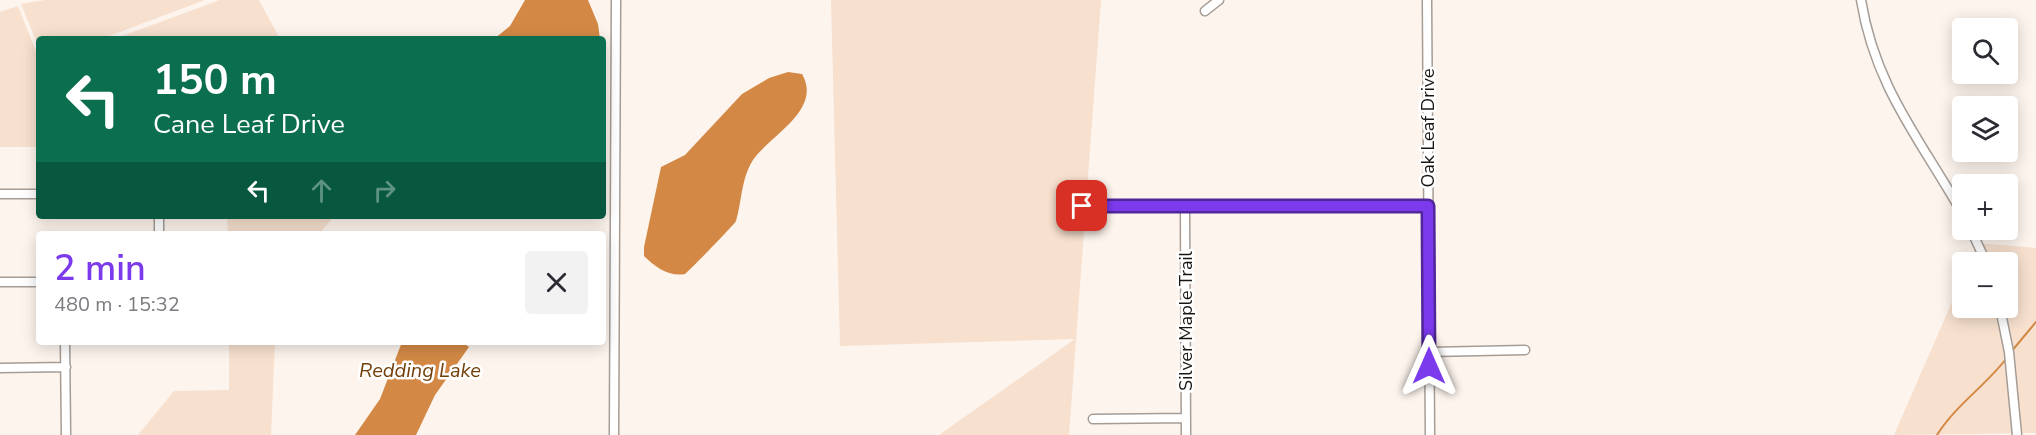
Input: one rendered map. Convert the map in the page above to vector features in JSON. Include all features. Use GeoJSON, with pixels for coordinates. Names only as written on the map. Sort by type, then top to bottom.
{"type":"FeatureCollection","features":[{"type":"Feature","properties":{"kind":"street"},"geometry":{"type":"LineString","coordinates":[[614,435],[616,0]]}},
{"type":"Feature","properties":{"kind":"street"},"geometry":{"type":"LineString","coordinates":[[1204,11],[1219,0]]}},
{"type":"Feature","properties":{"kind":"street","name":"Oak Leaf Drive"},"geometry":{"type":"LineString","coordinates":[[1427,0],[1430,435]]}},
{"type":"Feature","properties":{"kind":"street"},"geometry":{"type":"LineString","coordinates":[[1861,0],[1869,39],[1893,100],[1952,197]]}},
{"type":"Feature","properties":{"kind":"street"},"geometry":{"type":"LineString","coordinates":[[0,194],[36,194]]}},
{"type":"Feature","properties":{"kind":"street"},"geometry":{"type":"LineString","coordinates":[[1082,206],[1185,208],[1428,206]]}},
{"type":"Feature","properties":{"kind":"street","name":"Silver Maple Trail"},"geometry":{"type":"LineString","coordinates":[[1185,208],[1186,435]]}},
{"type":"Feature","properties":{"kind":"street"},"geometry":{"type":"LineString","coordinates":[[0,282],[36,282]]}},
{"type":"Feature","properties":{"kind":"street"},"geometry":{"type":"LineString","coordinates":[[2002,318],[2009,352],[2017,435]]}},
{"type":"Feature","properties":{"kind":"street"},"geometry":{"type":"LineString","coordinates":[[65,345],[66,435]]}},
{"type":"Feature","properties":{"kind":"street"},"geometry":{"type":"LineString","coordinates":[[1429,352],[1525,350]]}},
{"type":"Feature","properties":{"kind":"street"},"geometry":{"type":"LineString","coordinates":[[0,368],[66,367]]}},
{"type":"Feature","properties":{"kind":"street"},"geometry":{"type":"LineString","coordinates":[[1093,418],[1186,417]]}},
{"type":"Feature","properties":{"kind":"shaded area"},"geometry":{"type":"Polygon","coordinates":[[[45,0],[205,0],[109,36],[36,36],[36,41],[21,4],[45,0]]]}},
{"type":"Feature","properties":{"kind":"shaded area"},"geometry":{"type":"Polygon","coordinates":[[[220,0],[259,0],[278,36],[122,36],[220,0]]]}},
{"type":"Feature","properties":{"kind":"shaded area"},"geometry":{"type":"Polygon","coordinates":[[[831,0],[1101,0],[1069,435],[939,435],[1075,339],[840,346],[831,0]]]}},
{"type":"Feature","properties":{"kind":"shaded area"},"geometry":{"type":"Polygon","coordinates":[[[18,6],[36,51],[36,147],[0,147],[0,12],[18,6]]]}},
{"type":"Feature","properties":{"kind":"shaded area"},"geometry":{"type":"Polygon","coordinates":[[[227,219],[332,219],[322,231],[228,231],[227,219]]]}},
{"type":"Feature","properties":{"kind":"shaded area"},"geometry":{"type":"Polygon","coordinates":[[[1978,243],[2036,248],[2036,433],[1894,435],[1952,302],[1952,318],[2018,318],[2018,252],[1974,252],[1978,243]]]}},
{"type":"Feature","properties":{"kind":"shaded area"},"geometry":{"type":"Polygon","coordinates":[[[229,345],[275,345],[271,435],[138,435],[174,391],[229,390],[229,345]]]}},
{"type":"Feature","properties":{"kind":"water"},"geometry":{"type":"Polygon","coordinates":[[[525,0],[588,0],[598,24],[600,36],[498,36],[510,26],[525,0]]]}},
{"type":"Feature","properties":{"kind":"water"},"geometry":{"type":"Polygon","coordinates":[[[788,72],[802,74],[807,87],[805,99],[800,111],[761,151],[749,167],[736,221],[685,274],[668,273],[658,267],[644,256],[644,247],[661,167],[685,155],[742,94],[769,78],[788,72]]]}},
{"type":"Feature","properties":{"kind":"water","name":"Redding Lake"},"geometry":{"type":"Polygon","coordinates":[[[401,345],[466,345],[469,347],[435,395],[416,435],[355,435],[380,399],[401,345]]]}},
{"type":"Feature","properties":{"kind":"waterway"},"geometry":{"type":"LineString","coordinates":[[2011,352],[2036,322]]}},
{"type":"Feature","properties":{"kind":"waterway"},"geometry":{"type":"LineString","coordinates":[[1937,435],[1952,415],[2006,359]]}},
{"type":"Feature","properties":{"kind":"route"},"geometry":{"type":"LineString","coordinates":[[1082,206],[1185,208],[1428,206],[1429,366]]}}]}
